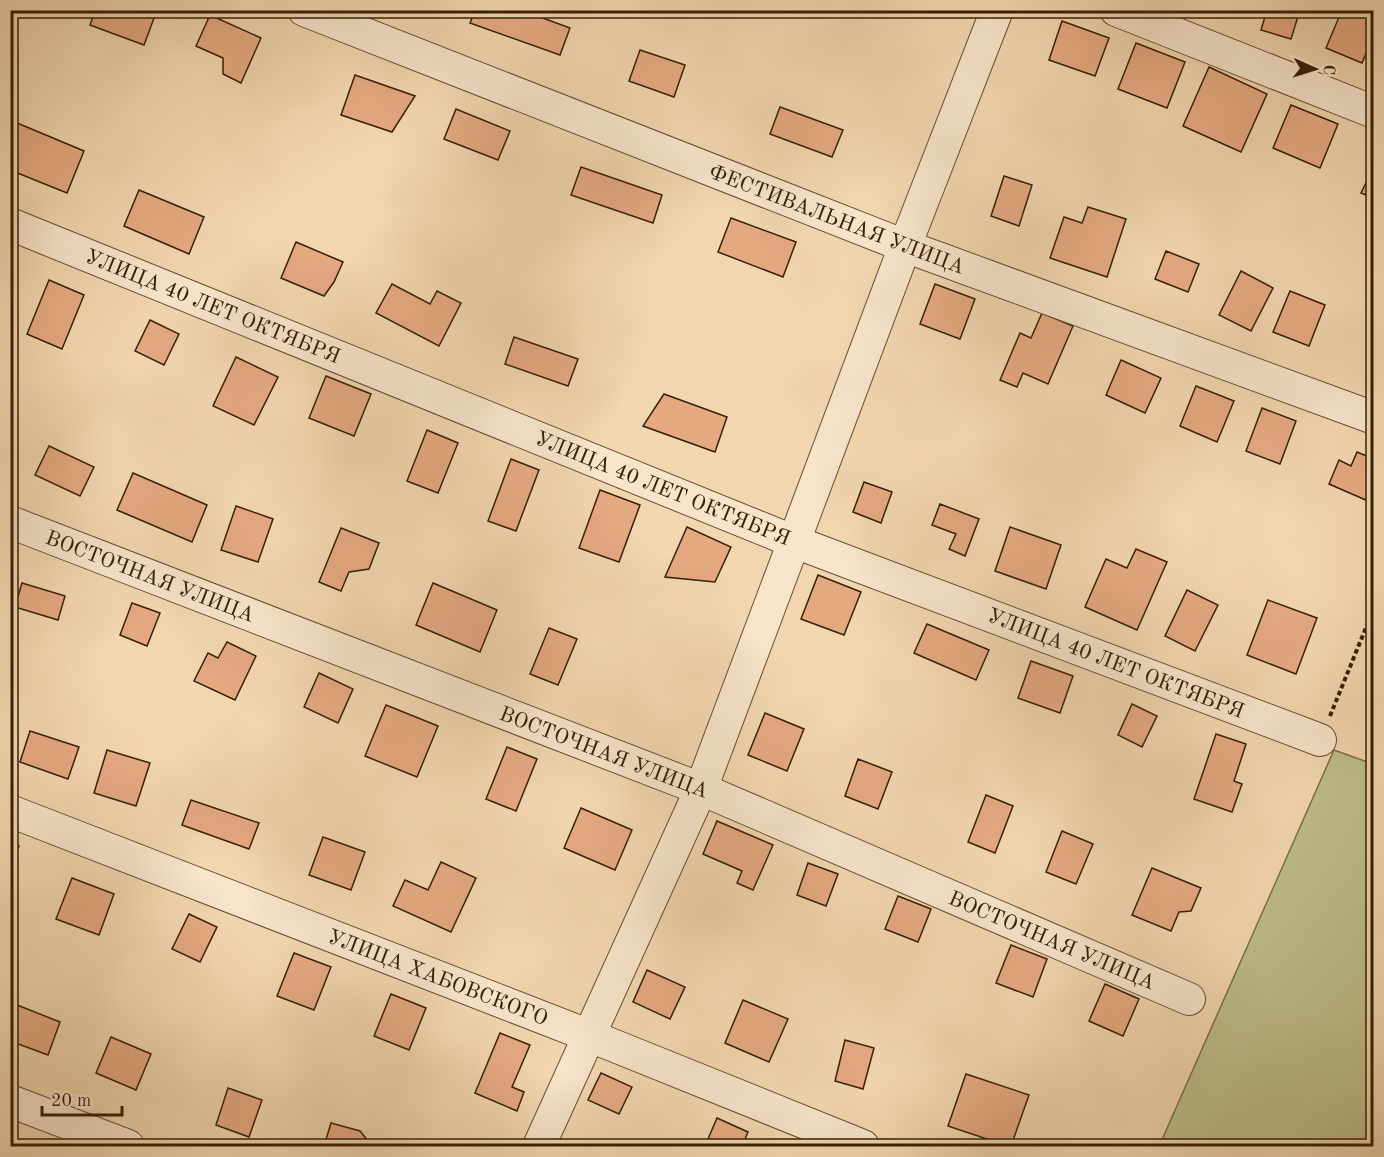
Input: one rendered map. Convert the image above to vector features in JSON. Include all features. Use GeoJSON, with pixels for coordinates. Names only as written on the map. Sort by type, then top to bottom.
{"type":"FeatureCollection","features":[{"type":"Feature","properties":{"kind":"street","name":"ФЕСТИВАЛЬНАЯ УЛИЦА"},"geometry":{"type":"LineString","coordinates":[[304,10],[905,246],[1374,418]]}},
{"type":"Feature","properties":{"kind":"street"},"geometry":{"type":"LineString","coordinates":[[539,1146],[701,789],[905,246],[997,10]]}},
{"type":"Feature","properties":{"kind":"street"},"geometry":{"type":"LineString","coordinates":[[1116,10],[1374,112]]}},
{"type":"Feature","properties":{"kind":"street","name":"УЛИЦА 40 ЛЕТ ОКТЯБРЯ"},"geometry":{"type":"LineString","coordinates":[[10,224],[795,542],[1320,740]]}},
{"type":"Feature","properties":{"kind":"street","name":"ВОСТОЧНАЯ УЛИЦА"},"geometry":{"type":"LineString","coordinates":[[10,522],[701,789],[1189,999]]}},
{"type":"Feature","properties":{"kind":"street","name":"УЛИЦА ХАБОВСКОГО"},"geometry":{"type":"LineString","coordinates":[[10,811],[590,1036],[863,1146]]}},
{"type":"Feature","properties":{"kind":"street"},"geometry":{"type":"LineString","coordinates":[[10,1101],[128,1146]]}},
{"type":"Feature","properties":{"kind":"path"},"geometry":{"type":"LineString","coordinates":[[1320,740],[1374,608]]}},
{"type":"Feature","properties":{"kind":"green space"},"geometry":{"type":"Polygon","coordinates":[[[1334,750],[1373,764],[1373,1146],[1150,1146],[1161,1142],[1334,750]]]}},
{"type":"Feature","properties":{"kind":"building"},"geometry":{"type":"Polygon","coordinates":[[[85,10],[157,10],[144,45],[90,25],[94,14],[85,10]]]}},
{"type":"Feature","properties":{"kind":"building"},"geometry":{"type":"Polygon","coordinates":[[[475,10],[521,10],[570,28],[560,55],[470,23],[475,10]]]}},
{"type":"Feature","properties":{"kind":"building"},"geometry":{"type":"Polygon","coordinates":[[[1267,10],[1300,10],[1291,39],[1261,30],[1267,10]]]}},
{"type":"Feature","properties":{"kind":"building"},"geometry":{"type":"Polygon","coordinates":[[[1342,10],[1374,11],[1374,34],[1362,63],[1326,48],[1342,10]]]}},
{"type":"Feature","properties":{"kind":"building"},"geometry":{"type":"Polygon","coordinates":[[[210,15],[261,38],[241,83],[223,74],[223,58],[196,46],[210,15]]]}},
{"type":"Feature","properties":{"kind":"building"},"geometry":{"type":"Polygon","coordinates":[[[1062,21],[1109,38],[1095,76],[1049,60],[1062,21]]]}},
{"type":"Feature","properties":{"kind":"building"},"geometry":{"type":"Polygon","coordinates":[[[1136,43],[1185,62],[1167,108],[1118,89],[1136,43]]]}},
{"type":"Feature","properties":{"kind":"building"},"geometry":{"type":"Polygon","coordinates":[[[640,50],[685,65],[674,97],[629,81],[640,50]]]}},
{"type":"Feature","properties":{"kind":"building"},"geometry":{"type":"Polygon","coordinates":[[[1209,67],[1267,94],[1241,152],[1183,126],[1209,67]]]}},
{"type":"Feature","properties":{"kind":"building"},"geometry":{"type":"Polygon","coordinates":[[[355,75],[415,96],[392,132],[341,115],[355,75]]]}},
{"type":"Feature","properties":{"kind":"building"},"geometry":{"type":"Polygon","coordinates":[[[1291,105],[1338,124],[1320,168],[1273,148],[1291,105]]]}},
{"type":"Feature","properties":{"kind":"building"},"geometry":{"type":"Polygon","coordinates":[[[780,107],[843,130],[832,157],[770,134],[780,107]]]}},
{"type":"Feature","properties":{"kind":"building"},"geometry":{"type":"Polygon","coordinates":[[[456,109],[510,131],[498,160],[444,139],[456,109]]]}},
{"type":"Feature","properties":{"kind":"building"},"geometry":{"type":"Polygon","coordinates":[[[10,120],[84,151],[67,193],[10,170],[10,120]]]}},
{"type":"Feature","properties":{"kind":"building"},"geometry":{"type":"Polygon","coordinates":[[[1374,166],[1374,198],[1361,193],[1374,166]]]}},
{"type":"Feature","properties":{"kind":"building"},"geometry":{"type":"Polygon","coordinates":[[[581,167],[662,195],[653,223],[571,195],[581,167]]]}},
{"type":"Feature","properties":{"kind":"building"},"geometry":{"type":"Polygon","coordinates":[[[1004,176],[1032,185],[1019,226],[991,216],[1004,176]]]}},
{"type":"Feature","properties":{"kind":"building"},"geometry":{"type":"Polygon","coordinates":[[[139,190],[204,217],[189,254],[124,226],[139,190]]]}},
{"type":"Feature","properties":{"kind":"building"},"geometry":{"type":"Polygon","coordinates":[[[1088,207],[1126,219],[1107,277],[1050,258],[1064,217],[1082,223],[1088,207]]]}},
{"type":"Feature","properties":{"kind":"building"},"geometry":{"type":"Polygon","coordinates":[[[731,218],[796,242],[783,277],[718,252],[731,218]]]}},
{"type":"Feature","properties":{"kind":"building"},"geometry":{"type":"Polygon","coordinates":[[[296,242],[343,262],[334,282],[324,296],[281,278],[296,242]]]}},
{"type":"Feature","properties":{"kind":"building"},"geometry":{"type":"Polygon","coordinates":[[[1166,251],[1199,264],[1188,292],[1155,279],[1166,251]]]}},
{"type":"Feature","properties":{"kind":"building"},"geometry":{"type":"Polygon","coordinates":[[[1241,271],[1273,288],[1251,331],[1219,315],[1241,271]]]}},
{"type":"Feature","properties":{"kind":"building"},"geometry":{"type":"Polygon","coordinates":[[[49,280],[84,295],[62,349],[27,334],[49,280]]]}},
{"type":"Feature","properties":{"kind":"building"},"geometry":{"type":"Polygon","coordinates":[[[392,284],[430,304],[437,291],[461,303],[439,346],[376,313],[392,284]]]}},
{"type":"Feature","properties":{"kind":"building"},"geometry":{"type":"Polygon","coordinates":[[[935,284],[975,299],[960,339],[920,324],[935,284]]]}},
{"type":"Feature","properties":{"kind":"building"},"geometry":{"type":"Polygon","coordinates":[[[1290,291],[1325,305],[1309,346],[1273,332],[1290,291]]]}},
{"type":"Feature","properties":{"kind":"building"},"geometry":{"type":"Polygon","coordinates":[[[1042,313],[1073,326],[1048,384],[1023,373],[1017,387],[1000,380],[1020,333],[1031,338],[1042,313]]]}},
{"type":"Feature","properties":{"kind":"building"},"geometry":{"type":"Polygon","coordinates":[[[150,320],[179,334],[164,365],[135,351],[150,320]]]}},
{"type":"Feature","properties":{"kind":"building"},"geometry":{"type":"Polygon","coordinates":[[[514,337],[578,359],[568,386],[505,364],[514,337]]]}},
{"type":"Feature","properties":{"kind":"building"},"geometry":{"type":"Polygon","coordinates":[[[236,357],[278,377],[254,425],[213,406],[236,357]]]}},
{"type":"Feature","properties":{"kind":"building"},"geometry":{"type":"Polygon","coordinates":[[[1121,360],[1161,378],[1145,413],[1106,395],[1121,360]]]}},
{"type":"Feature","properties":{"kind":"building"},"geometry":{"type":"Polygon","coordinates":[[[326,376],[371,394],[354,436],[309,418],[326,376]]]}},
{"type":"Feature","properties":{"kind":"building"},"geometry":{"type":"Polygon","coordinates":[[[1196,386],[1234,401],[1217,442],[1180,426],[1196,386]]]}},
{"type":"Feature","properties":{"kind":"building"},"geometry":{"type":"Polygon","coordinates":[[[664,394],[727,417],[715,452],[643,426],[664,394]]]}},
{"type":"Feature","properties":{"kind":"building"},"geometry":{"type":"Polygon","coordinates":[[[1262,408],[1296,421],[1280,464],[1246,451],[1262,408]]]}},
{"type":"Feature","properties":{"kind":"building"},"geometry":{"type":"Polygon","coordinates":[[[427,430],[458,443],[438,493],[407,481],[427,430]]]}},
{"type":"Feature","properties":{"kind":"building"},"geometry":{"type":"Polygon","coordinates":[[[49,446],[94,467],[80,496],[35,475],[49,446]]]}},
{"type":"Feature","properties":{"kind":"building"},"geometry":{"type":"Polygon","coordinates":[[[1357,452],[1374,459],[1374,488],[1368,501],[1329,484],[1339,460],[1351,466],[1357,452]]]}},
{"type":"Feature","properties":{"kind":"building"},"geometry":{"type":"Polygon","coordinates":[[[511,459],[539,470],[516,531],[488,521],[511,459]]]}},
{"type":"Feature","properties":{"kind":"building"},"geometry":{"type":"Polygon","coordinates":[[[133,473],[207,505],[192,542],[117,510],[133,473]]]}},
{"type":"Feature","properties":{"kind":"building"},"geometry":{"type":"Polygon","coordinates":[[[864,482],[892,492],[881,523],[853,512],[864,482]]]}},
{"type":"Feature","properties":{"kind":"building"},"geometry":{"type":"Polygon","coordinates":[[[600,490],[640,505],[619,562],[579,548],[600,490]]]}},
{"type":"Feature","properties":{"kind":"building"},"geometry":{"type":"Polygon","coordinates":[[[940,504],[979,519],[965,556],[949,549],[956,534],[932,525],[940,504]]]}},
{"type":"Feature","properties":{"kind":"building"},"geometry":{"type":"Polygon","coordinates":[[[236,506],[273,519],[258,562],[221,550],[236,506]]]}},
{"type":"Feature","properties":{"kind":"building"},"geometry":{"type":"Polygon","coordinates":[[[687,527],[731,547],[715,582],[665,577],[687,527]]]}},
{"type":"Feature","properties":{"kind":"building"},"geometry":{"type":"Polygon","coordinates":[[[1010,527],[1061,545],[1046,589],[995,571],[1010,527]]]}},
{"type":"Feature","properties":{"kind":"building"},"geometry":{"type":"Polygon","coordinates":[[[341,528],[379,543],[369,569],[349,572],[341,591],[319,582],[341,528]]]}},
{"type":"Feature","properties":{"kind":"building"},"geometry":{"type":"Polygon","coordinates":[[[1136,549],[1167,562],[1137,630],[1085,607],[1106,559],[1127,568],[1136,549]]]}},
{"type":"Feature","properties":{"kind":"building"},"geometry":{"type":"Polygon","coordinates":[[[818,575],[861,592],[844,635],[801,619],[818,575]]]}},
{"type":"Feature","properties":{"kind":"building"},"geometry":{"type":"Polygon","coordinates":[[[22,583],[65,596],[58,620],[15,607],[22,583]]]}},
{"type":"Feature","properties":{"kind":"building"},"geometry":{"type":"Polygon","coordinates":[[[433,583],[497,610],[480,652],[416,625],[433,583]]]}},
{"type":"Feature","properties":{"kind":"building"},"geometry":{"type":"Polygon","coordinates":[[[1187,590],[1218,605],[1195,651],[1165,636],[1187,590]]]}},
{"type":"Feature","properties":{"kind":"building"},"geometry":{"type":"Polygon","coordinates":[[[1268,600],[1317,618],[1296,674],[1247,655],[1268,600]]]}},
{"type":"Feature","properties":{"kind":"building"},"geometry":{"type":"Polygon","coordinates":[[[132,603],[160,613],[147,646],[120,635],[132,603]]]}},
{"type":"Feature","properties":{"kind":"building"},"geometry":{"type":"Polygon","coordinates":[[[927,624],[989,650],[976,680],[914,653],[927,624]]]}},
{"type":"Feature","properties":{"kind":"building"},"geometry":{"type":"Polygon","coordinates":[[[549,628],[577,639],[558,685],[530,674],[549,628]]]}},
{"type":"Feature","properties":{"kind":"building"},"geometry":{"type":"Polygon","coordinates":[[[227,642],[256,656],[235,700],[194,681],[208,653],[218,658],[227,642]]]}},
{"type":"Feature","properties":{"kind":"building"},"geometry":{"type":"Polygon","coordinates":[[[1031,661],[1073,676],[1060,713],[1018,698],[1031,661]]]}},
{"type":"Feature","properties":{"kind":"building"},"geometry":{"type":"Polygon","coordinates":[[[319,673],[353,689],[338,723],[304,707],[319,673]]]}},
{"type":"Feature","properties":{"kind":"building"},"geometry":{"type":"Polygon","coordinates":[[[1132,704],[1157,716],[1142,747],[1118,735],[1132,704]]]}},
{"type":"Feature","properties":{"kind":"building"},"geometry":{"type":"Polygon","coordinates":[[[386,705],[438,726],[417,777],[365,756],[386,705]]]}},
{"type":"Feature","properties":{"kind":"building"},"geometry":{"type":"Polygon","coordinates":[[[765,713],[804,729],[787,771],[748,755],[765,713]]]}},
{"type":"Feature","properties":{"kind":"building"},"geometry":{"type":"Polygon","coordinates":[[[30,731],[79,747],[68,779],[20,762],[30,731]]]}},
{"type":"Feature","properties":{"kind":"building"},"geometry":{"type":"Polygon","coordinates":[[[1216,734],[1246,744],[1234,781],[1242,784],[1232,812],[1194,799],[1216,734]]]}},
{"type":"Feature","properties":{"kind":"building"},"geometry":{"type":"Polygon","coordinates":[[[507,747],[537,759],[516,811],[486,799],[507,747]]]}},
{"type":"Feature","properties":{"kind":"building"},"geometry":{"type":"Polygon","coordinates":[[[107,750],[150,763],[136,806],[94,793],[107,750]]]}},
{"type":"Feature","properties":{"kind":"building"},"geometry":{"type":"Polygon","coordinates":[[[858,759],[892,772],[878,809],[845,796],[858,759]]]}},
{"type":"Feature","properties":{"kind":"building"},"geometry":{"type":"Polygon","coordinates":[[[986,795],[1013,806],[995,853],[968,842],[986,795]]]}},
{"type":"Feature","properties":{"kind":"building"},"geometry":{"type":"Polygon","coordinates":[[[191,800],[259,823],[249,849],[182,825],[191,800]]]}},
{"type":"Feature","properties":{"kind":"building"},"geometry":{"type":"Polygon","coordinates":[[[581,808],[632,830],[615,870],[564,848],[581,808]]]}},
{"type":"Feature","properties":{"kind":"building"},"geometry":{"type":"Polygon","coordinates":[[[717,821],[773,845],[753,890],[737,883],[742,871],[703,854],[717,821]]]}},
{"type":"Feature","properties":{"kind":"building"},"geometry":{"type":"Polygon","coordinates":[[[1062,831],[1093,844],[1076,884],[1046,872],[1062,831]]]}},
{"type":"Feature","properties":{"kind":"building"},"geometry":{"type":"Polygon","coordinates":[[[323,837],[365,852],[351,890],[309,875],[323,837]]]}},
{"type":"Feature","properties":{"kind":"building"},"geometry":{"type":"Polygon","coordinates":[[[10,843],[19,846],[10,868],[10,843]]]}},
{"type":"Feature","properties":{"kind":"building"},"geometry":{"type":"Polygon","coordinates":[[[441,862],[476,878],[451,932],[393,906],[405,880],[428,890],[441,862]]]}},
{"type":"Feature","properties":{"kind":"building"},"geometry":{"type":"Polygon","coordinates":[[[808,863],[838,874],[826,906],[797,895],[808,863]]]}},
{"type":"Feature","properties":{"kind":"building"},"geometry":{"type":"Polygon","coordinates":[[[1152,868],[1201,888],[1191,911],[1179,912],[1171,931],[1132,915],[1152,868]]]}},
{"type":"Feature","properties":{"kind":"building"},"geometry":{"type":"Polygon","coordinates":[[[72,878],[114,894],[99,935],[56,919],[72,878]]]}},
{"type":"Feature","properties":{"kind":"building"},"geometry":{"type":"Polygon","coordinates":[[[898,896],[931,909],[918,942],[885,929],[898,896]]]}},
{"type":"Feature","properties":{"kind":"building"},"geometry":{"type":"Polygon","coordinates":[[[189,914],[217,927],[200,962],[172,949],[189,914]]]}},
{"type":"Feature","properties":{"kind":"building"},"geometry":{"type":"Polygon","coordinates":[[[1011,945],[1047,959],[1033,997],[996,983],[1011,945]]]}},
{"type":"Feature","properties":{"kind":"building"},"geometry":{"type":"Polygon","coordinates":[[[294,953],[331,967],[314,1010],[277,996],[294,953]]]}},
{"type":"Feature","properties":{"kind":"building"},"geometry":{"type":"Polygon","coordinates":[[[647,970],[685,987],[670,1019],[633,1002],[647,970]]]}},
{"type":"Feature","properties":{"kind":"building"},"geometry":{"type":"Polygon","coordinates":[[[1105,984],[1139,999],[1123,1036],[1089,1021],[1105,984]]]}},
{"type":"Feature","properties":{"kind":"building"},"geometry":{"type":"Polygon","coordinates":[[[391,994],[426,1008],[409,1050],[374,1036],[391,994]]]}},
{"type":"Feature","properties":{"kind":"building"},"geometry":{"type":"Polygon","coordinates":[[[743,1000],[788,1019],[769,1062],[725,1043],[743,1000]]]}},
{"type":"Feature","properties":{"kind":"building"},"geometry":{"type":"Polygon","coordinates":[[[17,1005],[60,1022],[48,1055],[10,1041],[10,1021],[17,1005]]]}},
{"type":"Feature","properties":{"kind":"building"},"geometry":{"type":"Polygon","coordinates":[[[500,1033],[530,1045],[512,1087],[524,1092],[517,1111],[475,1093],[500,1033]]]}},
{"type":"Feature","properties":{"kind":"building"},"geometry":{"type":"Polygon","coordinates":[[[111,1037],[151,1054],[136,1090],[96,1073],[111,1037]]]}},
{"type":"Feature","properties":{"kind":"building"},"geometry":{"type":"Polygon","coordinates":[[[845,1040],[874,1048],[863,1089],[835,1081],[845,1040]]]}},
{"type":"Feature","properties":{"kind":"building"},"geometry":{"type":"Polygon","coordinates":[[[601,1073],[632,1087],[619,1114],[588,1100],[601,1073]]]}},
{"type":"Feature","properties":{"kind":"building"},"geometry":{"type":"Polygon","coordinates":[[[966,1074],[1029,1095],[1011,1146],[948,1126],[966,1074]]]}},
{"type":"Feature","properties":{"kind":"building"},"geometry":{"type":"Polygon","coordinates":[[[228,1088],[262,1100],[249,1137],[216,1125],[228,1088]]]}},
{"type":"Feature","properties":{"kind":"building"},"geometry":{"type":"Polygon","coordinates":[[[717,1118],[748,1132],[742,1146],[705,1146],[717,1118]]]}},
{"type":"Feature","properties":{"kind":"building"},"geometry":{"type":"Polygon","coordinates":[[[331,1123],[360,1131],[372,1146],[324,1146],[331,1123]]]}}]}
